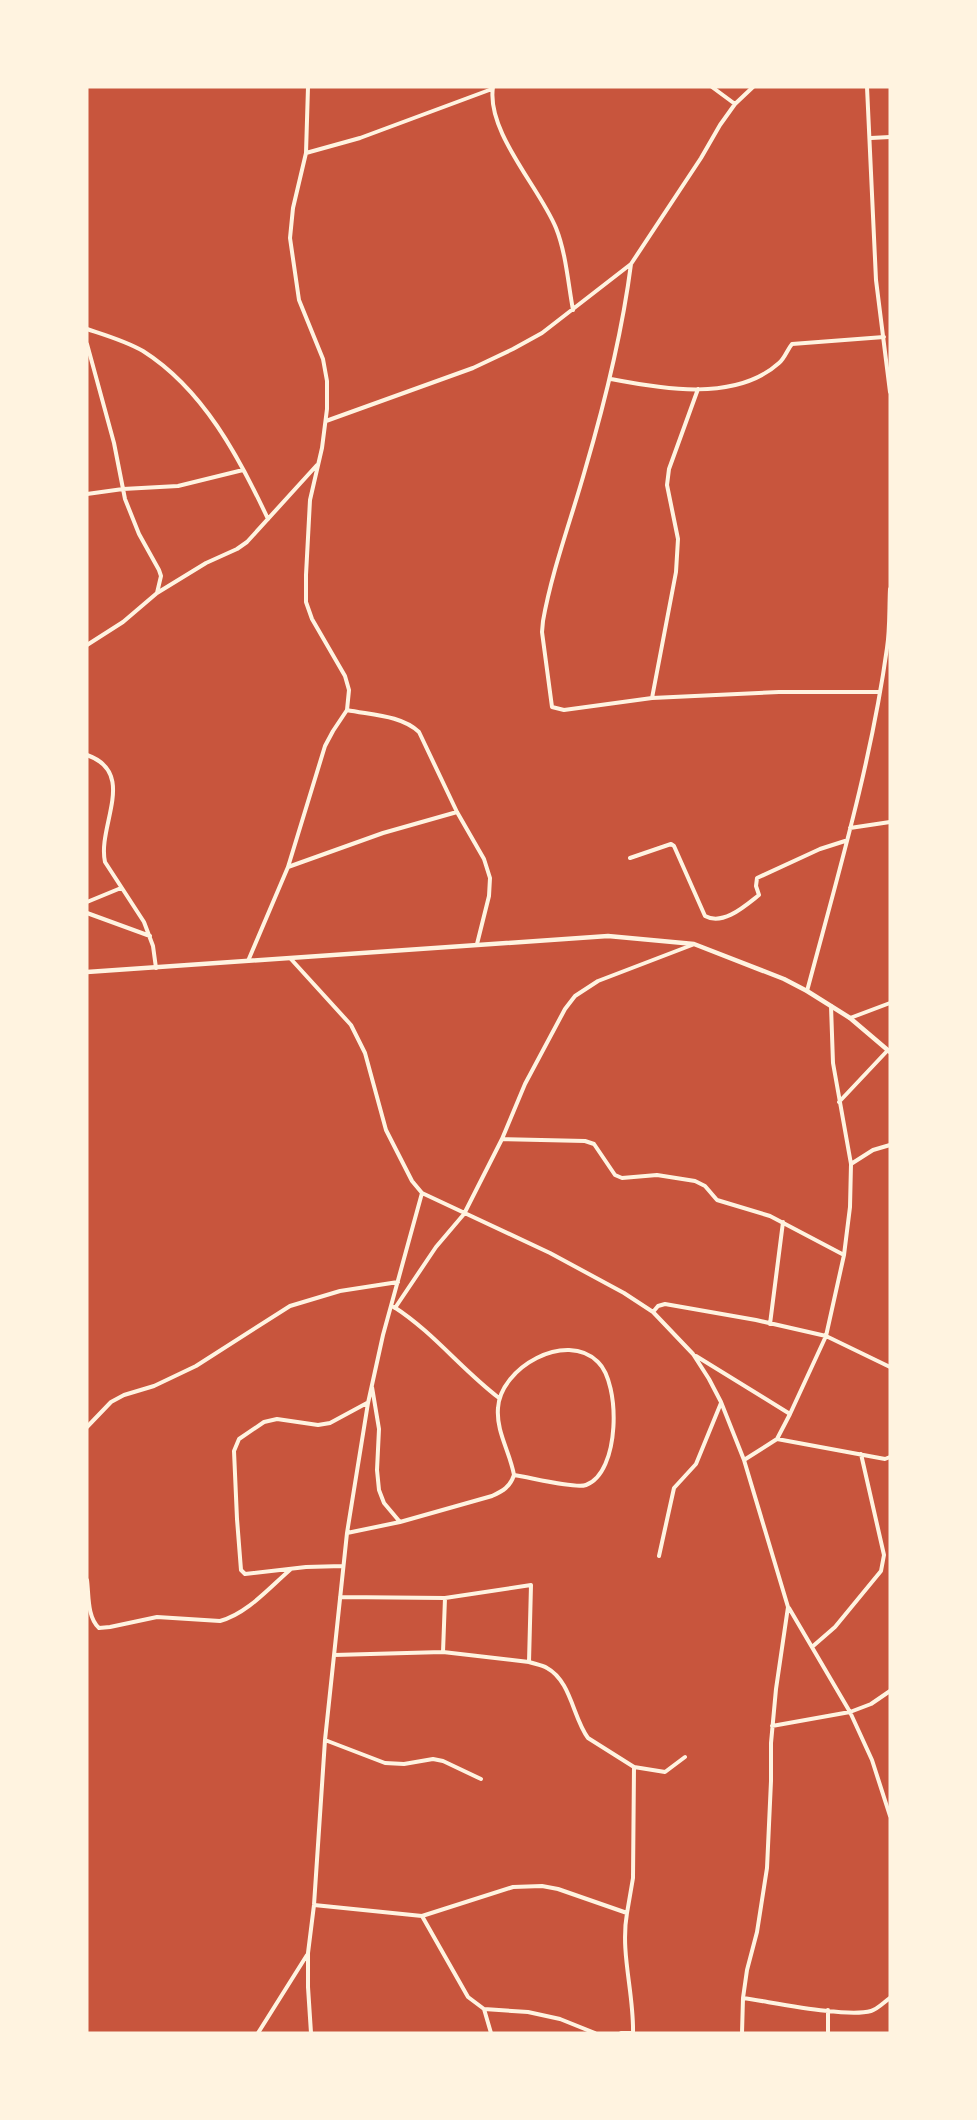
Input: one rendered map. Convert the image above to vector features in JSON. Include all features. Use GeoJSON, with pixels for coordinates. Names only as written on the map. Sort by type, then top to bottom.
{"type":"FeatureCollection","features":[{"type":"Feature","properties":{"kind":"street"},"geometry":{"type":"LineString","coordinates":[[248,961],[288,867],[325,746],[347,710],[349,690],[345,676],[312,619],[306,602],[308,519],[326,421],[327,381],[323,359],[299,300],[290,238],[293,208],[306,153],[308,87]]}},
{"type":"Feature","properties":{"kind":"street"},"geometry":{"type":"LineString","coordinates":[[712,87],[735,104]]}},
{"type":"Feature","properties":{"kind":"street"},"geometry":{"type":"LineString","coordinates":[[326,421],[473,368],[513,349],[542,333],[632,264],[735,104],[753,87]]}},
{"type":"Feature","properties":{"kind":"street"},"geometry":{"type":"LineString","coordinates":[[867,87],[876,280],[890,392]]}},
{"type":"Feature","properties":{"kind":"street"},"geometry":{"type":"LineString","coordinates":[[306,153],[360,138],[493,88],[496,117],[513,156],[550,214],[557,231],[573,310]]}},
{"type":"Feature","properties":{"kind":"street"},"geometry":{"type":"LineString","coordinates":[[871,138],[890,137]]}},
{"type":"Feature","properties":{"kind":"street"},"geometry":{"type":"LineString","coordinates":[[632,264],[611,379],[545,609],[542,632],[552,707],[564,710],[652,698],[779,692],[880,692]]}},
{"type":"Feature","properties":{"kind":"street"},"geometry":{"type":"LineString","coordinates":[[87,329],[142,351],[188,388],[219,429],[268,519]]}},
{"type":"Feature","properties":{"kind":"street"},"geometry":{"type":"LineString","coordinates":[[611,379],[661,387],[698,389],[749,382],[779,363],[792,345],[884,337]]}},
{"type":"Feature","properties":{"kind":"street"},"geometry":{"type":"LineString","coordinates":[[87,344],[114,443],[125,499],[139,534],[161,576],[157,593]]}},
{"type":"Feature","properties":{"kind":"street"},"geometry":{"type":"LineString","coordinates":[[652,698],[676,572],[678,539],[666,485],[669,469],[698,389]]}},
{"type":"Feature","properties":{"kind":"street"},"geometry":{"type":"LineString","coordinates":[[87,645],[123,622],[157,593],[206,563],[247,542],[318,465]]}},
{"type":"Feature","properties":{"kind":"street"},"geometry":{"type":"LineString","coordinates":[[87,494],[123,489],[178,486],[243,470]]}},
{"type":"Feature","properties":{"kind":"street"},"geometry":{"type":"LineString","coordinates":[[807,991],[873,731],[888,646],[890,589]]}},
{"type":"Feature","properties":{"kind":"street"},"geometry":{"type":"LineString","coordinates":[[347,710],[399,720],[411,724],[419,732],[457,812],[484,859],[490,878],[489,896],[477,944]]}},
{"type":"Feature","properties":{"kind":"street"},"geometry":{"type":"LineString","coordinates":[[87,755],[105,766],[112,776],[114,792],[103,852],[105,862],[144,922],[153,946],[156,968]]}},
{"type":"Feature","properties":{"kind":"street"},"geometry":{"type":"LineString","coordinates":[[288,867],[383,833],[457,812]]}},
{"type":"Feature","properties":{"kind":"street"},"geometry":{"type":"LineString","coordinates":[[850,828],[890,822]]}},
{"type":"Feature","properties":{"kind":"street"},"geometry":{"type":"LineString","coordinates":[[630,858],[671,844],[674,846],[705,916],[712,920],[722,920],[759,895],[756,886],[757,878],[820,849],[846,841]]}},
{"type":"Feature","properties":{"kind":"street"},"geometry":{"type":"LineString","coordinates":[[87,902],[121,888]]}},
{"type":"Feature","properties":{"kind":"street"},"geometry":{"type":"LineString","coordinates":[[87,913],[150,936]]}},
{"type":"Feature","properties":{"kind":"street"},"geometry":{"type":"LineString","coordinates":[[87,972],[609,936],[694,944],[807,991],[850,1018],[889,1051],[839,1102]]}},
{"type":"Feature","properties":{"kind":"street"},"geometry":{"type":"LineString","coordinates":[[393,1306],[436,1247],[464,1214],[502,1139],[525,1084],[575,996],[598,981],[694,944]]}},
{"type":"Feature","properties":{"kind":"street"},"geometry":{"type":"LineString","coordinates":[[290,958],[351,1025],[365,1053],[386,1130],[412,1181],[422,1193],[550,1253],[624,1293],[653,1312],[693,1354],[721,1402],[744,1460],[788,1607],[850,1712],[872,1760],[890,1816]]}},
{"type":"Feature","properties":{"kind":"street"},"geometry":{"type":"LineString","coordinates":[[850,1018],[890,1003]]}},
{"type":"Feature","properties":{"kind":"street"},"geometry":{"type":"LineString","coordinates":[[744,1460],[777,1439],[790,1414],[826,1336],[844,1255],[850,1207],[851,1164],[833,1063],[831,1006]]}},
{"type":"Feature","properties":{"kind":"street"},"geometry":{"type":"LineString","coordinates":[[502,1139],[585,1141],[594,1144],[615,1175],[622,1178],[657,1175],[695,1181],[705,1186],[717,1200],[770,1216],[844,1255]]}},
{"type":"Feature","properties":{"kind":"street"},"geometry":{"type":"LineString","coordinates":[[851,1164],[873,1150],[890,1145]]}},
{"type":"Feature","properties":{"kind":"street"},"geometry":{"type":"LineString","coordinates":[[311,2033],[308,1953],[314,1905],[325,1740],[347,1533],[371,1385],[422,1193]]}},
{"type":"Feature","properties":{"kind":"street"},"geometry":{"type":"LineString","coordinates":[[770,1324],[783,1222]]}},
{"type":"Feature","properties":{"kind":"street"},"geometry":{"type":"LineString","coordinates":[[87,1427],[111,1402],[124,1395],[154,1386],[196,1366],[290,1306],[340,1291],[398,1282]]}},
{"type":"Feature","properties":{"kind":"street"},"geometry":{"type":"LineString","coordinates":[[653,1312],[658,1306],[665,1304],[826,1336],[890,1367]]}},
{"type":"Feature","properties":{"kind":"street"},"geometry":{"type":"LineString","coordinates":[[393,1306],[450,1352],[499,1398]]}},
{"type":"Feature","properties":{"kind":"street"},"geometry":{"type":"LineString","coordinates":[[347,1533],[400,1522],[492,1496],[504,1490],[512,1482],[514,1474],[500,1429],[497,1409],[499,1398],[507,1384],[534,1359],[550,1351],[566,1348],[584,1353],[597,1360],[607,1372],[612,1387],[614,1425],[604,1469],[598,1479],[581,1486],[514,1474]]}},
{"type":"Feature","properties":{"kind":"street"},"geometry":{"type":"LineString","coordinates":[[693,1354],[790,1414]]}},
{"type":"Feature","properties":{"kind":"street"},"geometry":{"type":"LineString","coordinates":[[371,1385],[379,1429],[377,1470],[379,1490],[384,1503],[400,1522]]}},
{"type":"Feature","properties":{"kind":"street"},"geometry":{"type":"LineString","coordinates":[[658,1556],[674,1488],[696,1464],[721,1402]]}},
{"type":"Feature","properties":{"kind":"street"},"geometry":{"type":"LineString","coordinates":[[343,1566],[245,1574],[241,1569],[237,1519],[235,1444],[248,1431],[264,1422],[277,1419],[318,1425],[330,1423],[368,1403]]}},
{"type":"Feature","properties":{"kind":"street"},"geometry":{"type":"LineString","coordinates":[[777,1439],[885,1459],[890,1457]]}},
{"type":"Feature","properties":{"kind":"street"},"geometry":{"type":"LineString","coordinates":[[812,1647],[835,1627],[881,1571],[884,1563],[884,1554],[861,1454]]}},
{"type":"Feature","properties":{"kind":"street"},"geometry":{"type":"LineString","coordinates":[[87,1580],[91,1614],[94,1623],[99,1628],[157,1617],[220,1621],[229,1619],[252,1603],[291,1569]]}},
{"type":"Feature","properties":{"kind":"street"},"geometry":{"type":"LineString","coordinates":[[340,1597],[445,1598],[531,1585],[529,1662]]}},
{"type":"Feature","properties":{"kind":"street"},"geometry":{"type":"LineString","coordinates":[[443,1652],[445,1598]]}},
{"type":"Feature","properties":{"kind":"street"},"geometry":{"type":"LineString","coordinates":[[742,2033],[743,1998],[767,1868],[772,1726],[788,1607]]}},
{"type":"Feature","properties":{"kind":"street"},"geometry":{"type":"LineString","coordinates":[[334,1655],[443,1652],[529,1662],[549,1669],[557,1676],[588,1738],[634,1767],[665,1772],[685,1756]]}},
{"type":"Feature","properties":{"kind":"street"},"geometry":{"type":"LineString","coordinates":[[772,1726],[850,1712],[871,1704],[890,1691]]}},
{"type":"Feature","properties":{"kind":"street"},"geometry":{"type":"LineString","coordinates":[[325,1740],[385,1763],[404,1764],[433,1759],[443,1761],[481,1779]]}},
{"type":"Feature","properties":{"kind":"street"},"geometry":{"type":"LineString","coordinates":[[621,2033],[633,2033],[633,2012],[624,1930],[633,1878],[634,1767]]}},
{"type":"Feature","properties":{"kind":"street"},"geometry":{"type":"LineString","coordinates":[[314,1905],[422,1916],[513,1887],[525,1886],[558,1889],[627,1913]]}},
{"type":"Feature","properties":{"kind":"street"},"geometry":{"type":"LineString","coordinates":[[422,1916],[468,1997],[484,2009],[528,2012],[560,2019],[596,2033]]}},
{"type":"Feature","properties":{"kind":"street"},"geometry":{"type":"LineString","coordinates":[[258,2033],[308,1953]]}},
{"type":"Feature","properties":{"kind":"street"},"geometry":{"type":"LineString","coordinates":[[743,1998],[862,2013],[873,2010],[890,1998]]}},
{"type":"Feature","properties":{"kind":"street"},"geometry":{"type":"LineString","coordinates":[[484,2009],[491,2033]]}},
{"type":"Feature","properties":{"kind":"street"},"geometry":{"type":"LineString","coordinates":[[828,2010],[828,2033]]}}]}
